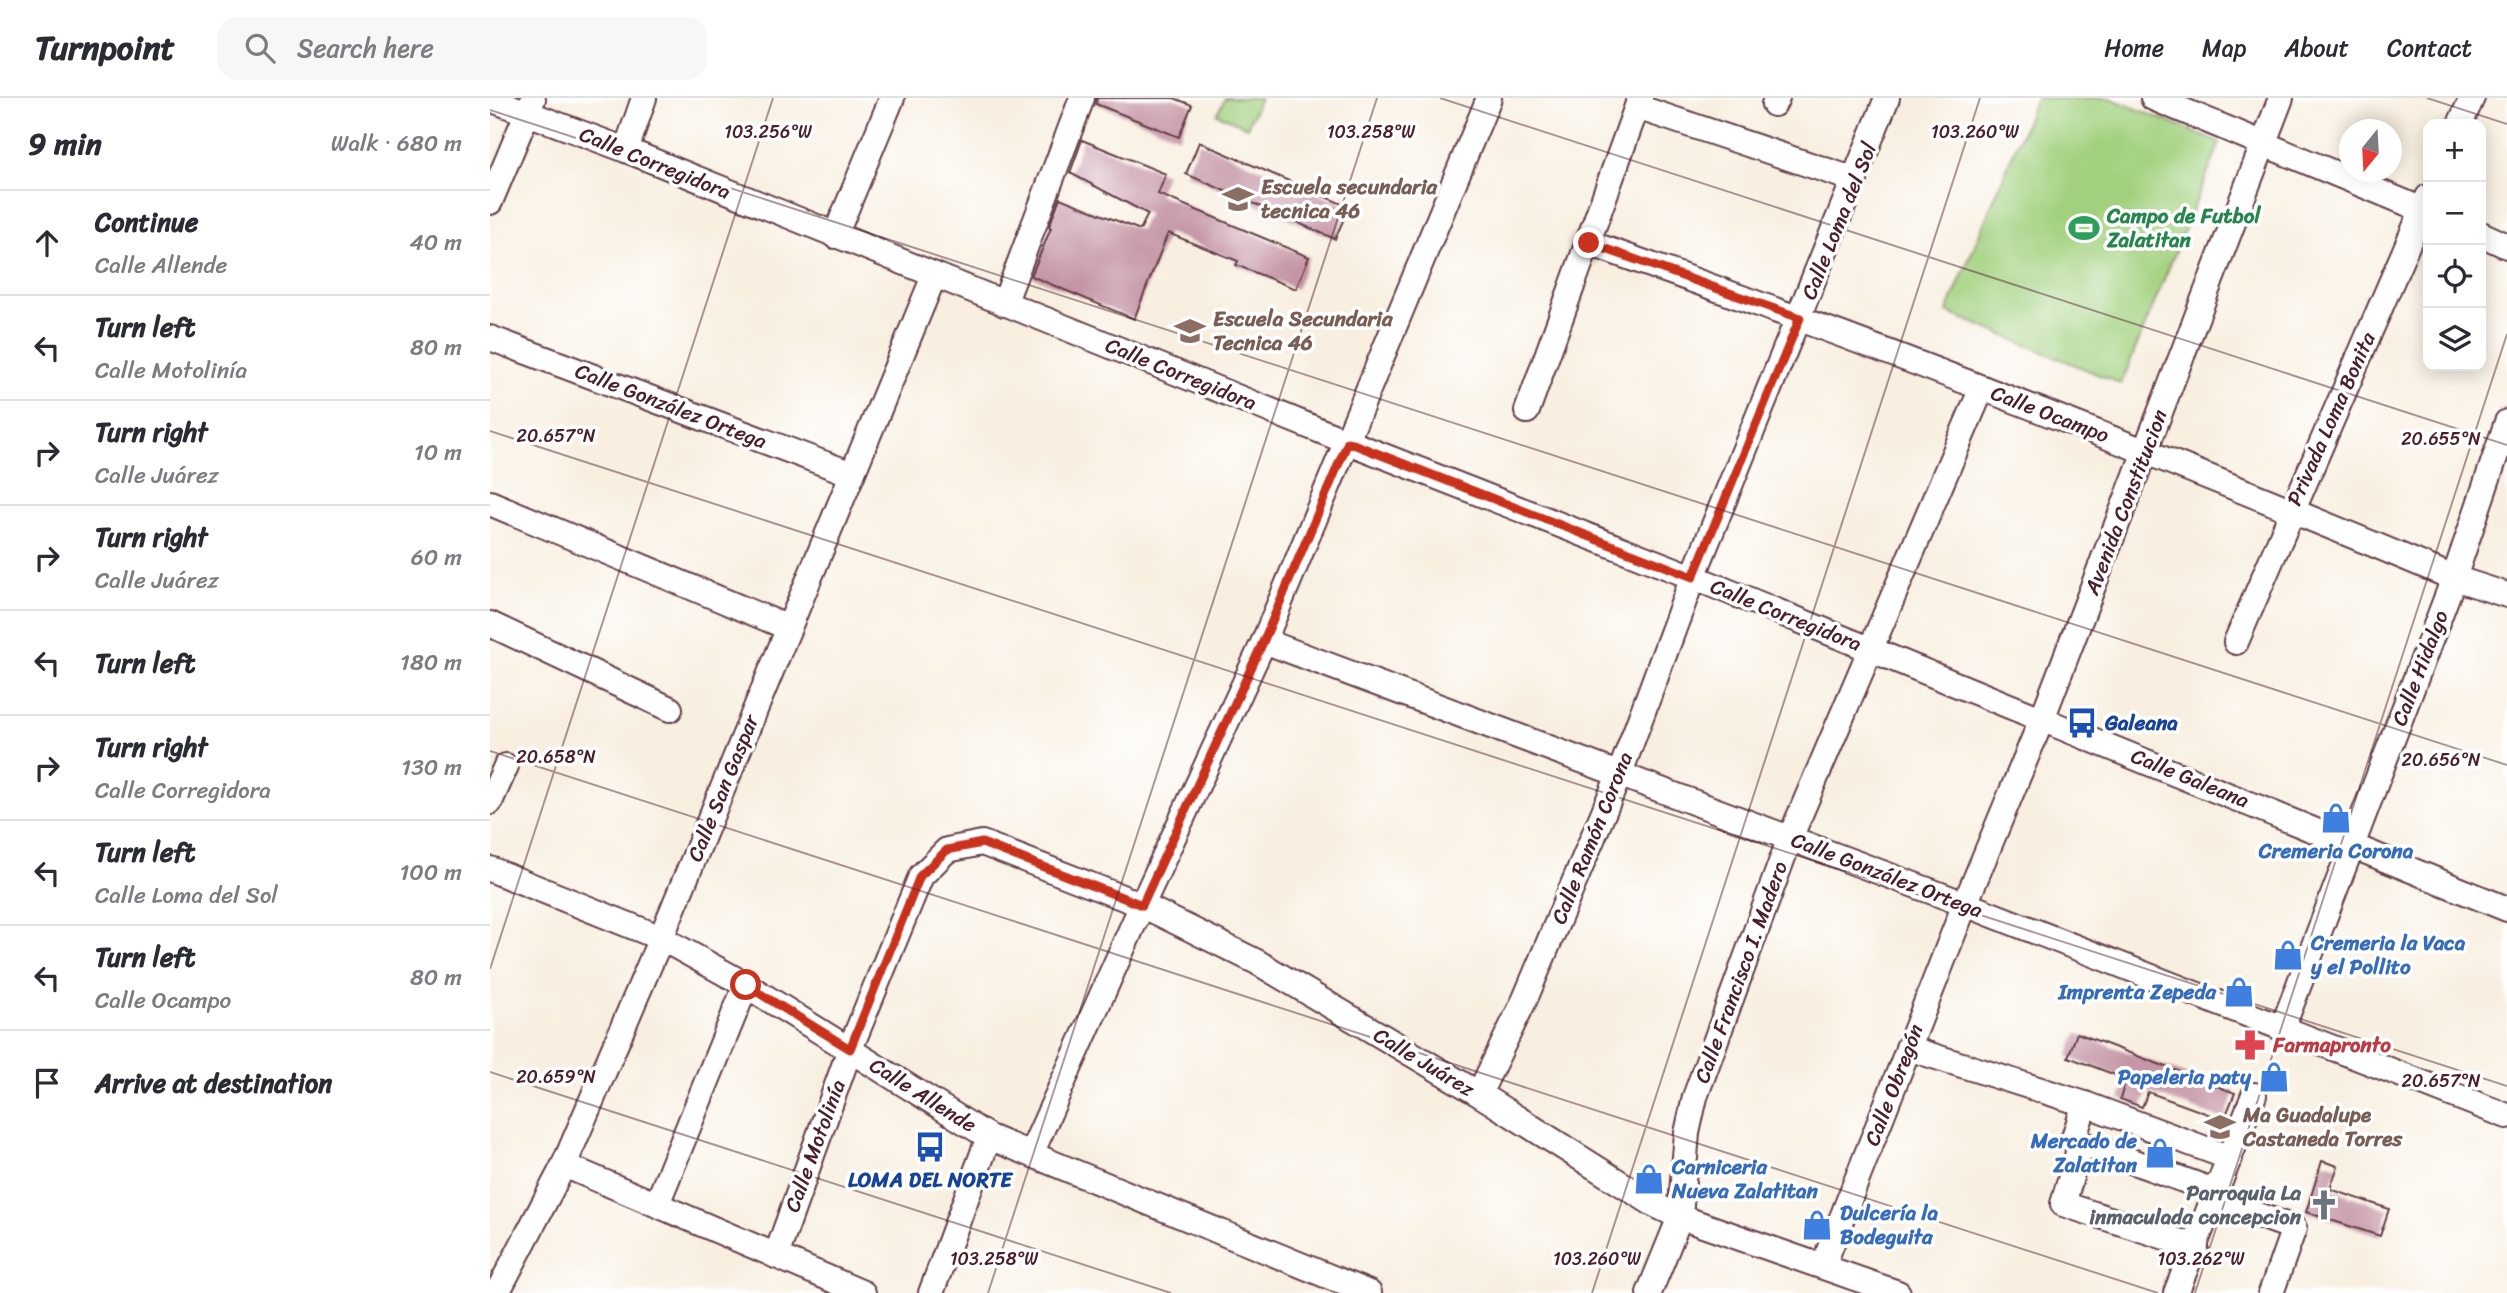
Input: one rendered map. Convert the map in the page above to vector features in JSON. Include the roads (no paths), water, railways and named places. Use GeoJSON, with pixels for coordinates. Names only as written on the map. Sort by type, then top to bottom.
{"type":"FeatureCollection","features":[{"type":"Feature","properties":{"kind":"street"},"geometry":{"type":"LineString","coordinates":[[625,150],[644,98]]}},
{"type":"Feature","properties":{"kind":"street"},"geometry":{"type":"LineString","coordinates":[[835,236],[892,98]]}},
{"type":"Feature","properties":{"kind":"street"},"geometry":{"type":"LineString","coordinates":[[1004,304],[1082,98]]}},
{"type":"Feature","properties":{"kind":"street"},"geometry":{"type":"LineString","coordinates":[[1031,1154],[1264,640],[1489,98]]}},
{"type":"Feature","properties":{"kind":"street","name":"Calle Loma del Sol"},"geometry":{"type":"LineString","coordinates":[[1693,577],[1887,98]]}},
{"type":"Feature","properties":{"kind":"street"},"geometry":{"type":"LineString","coordinates":[[2153,98],[2423,205]]}},
{"type":"Feature","properties":{"kind":"street","name":"Avenida Constitucion"},"geometry":{"type":"LineString","coordinates":[[1965,904],[2042,719],[2280,98]]}},
{"type":"Feature","properties":{"kind":"street"},"geometry":{"type":"LineString","coordinates":[[2462,119],[2472,98]]}},
{"type":"Feature","properties":{"kind":"street","name":"Calle Corregidora"},"geometry":{"type":"LineString","coordinates":[[490,99],[530,105],[625,150],[835,236],[1872,650]]}},
{"type":"Feature","properties":{"kind":"street"},"geometry":{"type":"LineString","coordinates":[[1527,411],[1639,103],[1855,180]]}},
{"type":"Feature","properties":{"kind":"street"},"geometry":{"type":"LineString","coordinates":[[490,202],[530,105]]}},
{"type":"Feature","properties":{"kind":"street","name":"Privada Loma Bonita"},"geometry":{"type":"LineString","coordinates":[[2236,642],[2291,510],[2423,213]]}},
{"type":"Feature","properties":{"kind":"street"},"geometry":{"type":"LineString","coordinates":[[2486,236],[2507,246]]}},
{"type":"Feature","properties":{"kind":"street","name":"Calle Ocampo"},"geometry":{"type":"LineString","coordinates":[[1589,243],[1800,318],[2146,451],[2454,578],[2507,595]]}},
{"type":"Feature","properties":{"kind":"street","name":"Calle San Gaspar"},"geometry":{"type":"LineString","coordinates":[[497,1293],[564,1165],[661,938],[934,276]]}},
{"type":"Feature","properties":{"kind":"street","name":"Calle González Ortega"},"geometry":{"type":"LineString","coordinates":[[490,338],[852,474]]}},
{"type":"Feature","properties":{"kind":"street","name":"Calle Francisco I. Madero"},"geometry":{"type":"LineString","coordinates":[[1649,1293],[1680,1217],[1687,1133],[1695,1097],[1790,838],[1982,388]]}},
{"type":"Feature","properties":{"kind":"street","name":"Calle Hidalgo"},"geometry":{"type":"LineString","coordinates":[[2283,1029],[2454,578],[2506,427]]}},
{"type":"Feature","properties":{"kind":"street"},"geometry":{"type":"LineString","coordinates":[[490,503],[789,628]]}},
{"type":"Feature","properties":{"kind":"street","name":"Calle Ramón Corona"},"geometry":{"type":"LineString","coordinates":[[1479,1094],[1525,999],[1620,773],[1693,577]]}},
{"type":"Feature","properties":{"kind":"street"},"geometry":{"type":"LineString","coordinates":[[490,624],[670,709]]}},
{"type":"Feature","properties":{"kind":"street","name":"Calle González Ortega"},"geometry":{"type":"LineString","coordinates":[[1264,640],[1965,904],[2507,1116]]}},
{"type":"Feature","properties":{"kind":"street","name":"Calle Galeana"},"geometry":{"type":"LineString","coordinates":[[1872,650],[2507,909]]}},
{"type":"Feature","properties":{"kind":"street"},"geometry":{"type":"LineString","coordinates":[[490,802],[506,766]]}},
{"type":"Feature","properties":{"kind":"street","name":"Calle Juárez"},"geometry":{"type":"LineString","coordinates":[[947,850],[982,843],[1142,905],[1257,962],[1479,1094],[1655,1206],[1898,1293]]}},
{"type":"Feature","properties":{"kind":"street","name":"Calle Motolinía"},"geometry":{"type":"LineString","coordinates":[[776,1256],[850,1049],[920,876],[947,850]]}},
{"type":"Feature","properties":{"kind":"street","name":"Calle Allende"},"geometry":{"type":"LineString","coordinates":[[490,869],[661,938],[746,985],[989,1137],[1369,1293]]}},
{"type":"Feature","properties":{"kind":"street","name":"Calle Obregón"},"geometry":{"type":"LineString","coordinates":[[1823,1266],[1965,904]]}},
{"type":"Feature","properties":{"kind":"street"},"geometry":{"type":"LineString","coordinates":[[657,1205],[746,985]]}},
{"type":"Feature","properties":{"kind":"street"},"geometry":{"type":"LineString","coordinates":[[1908,1048],[2085,1104],[2231,1158]]}},
{"type":"Feature","properties":{"kind":"street"},"geometry":{"type":"LineString","coordinates":[[2176,1293],[2254,1095]]}},
{"type":"Feature","properties":{"kind":"street"},"geometry":{"type":"LineString","coordinates":[[2085,1104],[2073,1140],[2294,1228],[2271,1293]]}},
{"type":"Feature","properties":{"kind":"street"},"geometry":{"type":"LineString","coordinates":[[931,1293],[989,1137]]}},
{"type":"Feature","properties":{"kind":"street"},"geometry":{"type":"LineString","coordinates":[[2081,1143],[2063,1204],[2196,1247]]}},
{"type":"Feature","properties":{"kind":"street"},"geometry":{"type":"LineString","coordinates":[[564,1165],[863,1293]]}},
{"type":"Feature","properties":{"kind":"place","name":"Escuela secundaria tecnica 46"},"geometry":{"type":"Point","coordinates":[1238,199]}},
{"type":"Feature","properties":{"kind":"place","name":"Campo de Futbol Zalatitan"},"geometry":{"type":"Point","coordinates":[2084,228]}},
{"type":"Feature","properties":{"kind":"place","name":"Escuela Secundaria Tecnica 46"},"geometry":{"type":"Point","coordinates":[1190,331]}},
{"type":"Feature","properties":{"kind":"place","name":"Galeana"},"geometry":{"type":"Point","coordinates":[2082,723]}},
{"type":"Feature","properties":{"kind":"place","name":"Cremeria Corona"},"geometry":{"type":"Point","coordinates":[2336,818]}},
{"type":"Feature","properties":{"kind":"place","name":"Cremeria la Vaca y el Pollito"},"geometry":{"type":"Point","coordinates":[2288,955]}},
{"type":"Feature","properties":{"kind":"place","name":"Imprenta Zepeda"},"geometry":{"type":"Point","coordinates":[2239,992]}},
{"type":"Feature","properties":{"kind":"place","name":"Farmapronto"},"geometry":{"type":"Point","coordinates":[2250,1045]}},
{"type":"Feature","properties":{"kind":"place","name":"Papeleria paty"},"geometry":{"type":"Point","coordinates":[2274,1077]}},
{"type":"Feature","properties":{"kind":"place","name":"Ma Guadalupe Castaneda Torres"},"geometry":{"type":"Point","coordinates":[2220,1127]}},
{"type":"Feature","properties":{"kind":"place","name":"LOMA DEL NORTE"},"geometry":{"type":"Point","coordinates":[930,1147]}},
{"type":"Feature","properties":{"kind":"place","name":"Mercado de Zalatitan"},"geometry":{"type":"Point","coordinates":[2160,1153]}},
{"type":"Feature","properties":{"kind":"place","name":"Carniceria Nueva Zalatitan"},"geometry":{"type":"Point","coordinates":[1649,1179]}},
{"type":"Feature","properties":{"kind":"place","name":"Parroquia La inmaculada concepcion"},"geometry":{"type":"Point","coordinates":[2324,1205]}},
{"type":"Feature","properties":{"kind":"place","name":"Dulcería la Bodeguita"},"geometry":{"type":"Point","coordinates":[1817,1225]}}]}
